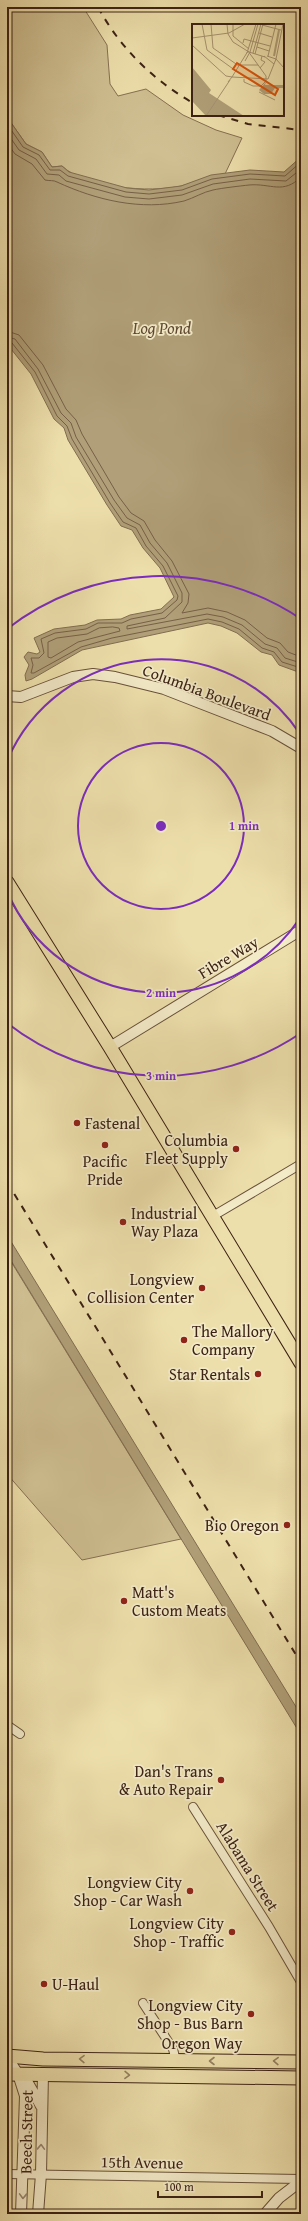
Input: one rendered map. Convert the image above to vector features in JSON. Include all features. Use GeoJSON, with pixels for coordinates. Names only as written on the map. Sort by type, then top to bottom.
{"type":"FeatureCollection","features":[{"type":"Feature","properties":{"kind":"main road"},"geometry":{"type":"LineString","coordinates":[[7,882],[110,1047],[301,1363]]}},
{"type":"Feature","properties":{"kind":"main road","name":"Oregon Way"},"geometry":{"type":"LineString","coordinates":[[7,2057],[301,2062]]}},
{"type":"Feature","properties":{"kind":"main road","name":"Oregon Way"},"geometry":{"type":"LineString","coordinates":[[12,2074],[301,2078]]}},
{"type":"Feature","properties":{"kind":"street","name":"Columbia Boulevard"},"geometry":{"type":"LineString","coordinates":[[7,696],[21,697],[73,677],[93,674],[115,676],[164,689],[272,731],[301,748]]}},
{"type":"Feature","properties":{"kind":"street","name":"Fibre Way"},"geometry":{"type":"LineString","coordinates":[[110,1047],[301,930]]}},
{"type":"Feature","properties":{"kind":"street"},"geometry":{"type":"LineString","coordinates":[[213,1216],[301,1164]]}},
{"type":"Feature","properties":{"kind":"street"},"geometry":{"type":"LineString","coordinates":[[7,1725],[20,1734]]}},
{"type":"Feature","properties":{"kind":"street","name":"Alabama Street"},"geometry":{"type":"LineString","coordinates":[[193,1807],[269,1927],[301,1982]]}},
{"type":"Feature","properties":{"kind":"street"},"geometry":{"type":"LineString","coordinates":[[143,2003],[173,2049],[176,2061]]}},
{"type":"Feature","properties":{"kind":"street","name":"Beech Street"},"geometry":{"type":"LineString","coordinates":[[7,2057],[12,2074],[25,2096],[24,2174],[21,2214]]}},
{"type":"Feature","properties":{"kind":"street"},"geometry":{"type":"LineString","coordinates":[[12,2074],[28,2083],[38,2098],[43,2110]]}},
{"type":"Feature","properties":{"kind":"street","name":"Beech Street"},"geometry":{"type":"LineString","coordinates":[[38,2214],[43,2110],[42,2074]]}},
{"type":"Feature","properties":{"kind":"street","name":"15th Avenue"},"geometry":{"type":"LineString","coordinates":[[7,2174],[301,2180]]}},
{"type":"Feature","properties":{"kind":"street"},"geometry":{"type":"LineString","coordinates":[[265,2214],[280,2198],[301,2180]]}},
{"type":"Feature","properties":{"kind":"shaded area"},"geometry":{"type":"Polygon","coordinates":[[[7,7],[83,7],[107,45],[110,84],[118,96],[146,89],[183,115],[216,130],[242,138],[225,174],[207,177],[181,186],[136,189],[102,184],[72,173],[62,166],[52,167],[42,152],[26,144],[7,117],[7,7]]]}},
{"type":"Feature","properties":{"kind":"shaded area"},"geometry":{"type":"Polygon","coordinates":[[[7,1255],[181,1539],[82,1560],[7,1474],[7,1255]]]}},
{"type":"Feature","properties":{"kind":"water","name":"Log Pond"},"geometry":{"type":"Polygon","coordinates":[[[7,117],[26,144],[42,152],[52,167],[62,166],[69,172],[127,188],[149,190],[181,186],[211,175],[250,170],[284,172],[301,157],[301,673],[279,665],[272,655],[261,652],[237,633],[221,626],[208,623],[82,650],[26,681],[25,675],[29,665],[24,657],[28,652],[37,654],[40,652],[34,638],[54,629],[85,625],[97,620],[121,619],[130,615],[161,609],[174,597],[160,568],[143,548],[132,530],[121,526],[107,505],[68,440],[64,428],[54,419],[31,374],[7,344],[7,117]]]}},
{"type":"Feature","properties":{"kind":"water"},"geometry":{"type":"Polygon","coordinates":[[[7,1235],[301,1715],[301,1735],[7,1254],[7,1235]]]}},
{"type":"Feature","properties":{"kind":"railway"},"geometry":{"type":"LineString","coordinates":[[98,7],[116,36],[139,62],[164,84],[192,102]]}},
{"type":"Feature","properties":{"kind":"railway"},"geometry":{"type":"LineString","coordinates":[[221,116],[248,124],[301,130]]}},
{"type":"Feature","properties":{"kind":"railway"},"geometry":{"type":"LineString","coordinates":[[7,1182],[301,1663]]}},
{"type":"Feature","properties":{"kind":"place","name":"Fastenal"},"geometry":{"type":"Point","coordinates":[77,1123]}},
{"type":"Feature","properties":{"kind":"place","name":"Pacific Pride"},"geometry":{"type":"Point","coordinates":[105,1145]}},
{"type":"Feature","properties":{"kind":"place","name":"Columbia Fleet Supply"},"geometry":{"type":"Point","coordinates":[236,1149]}},
{"type":"Feature","properties":{"kind":"place","name":"Industrial Way Plaza"},"geometry":{"type":"Point","coordinates":[123,1222]}},
{"type":"Feature","properties":{"kind":"place","name":"Longview Collision Center"},"geometry":{"type":"Point","coordinates":[202,1288]}},
{"type":"Feature","properties":{"kind":"place","name":"The Mallory Company"},"geometry":{"type":"Point","coordinates":[184,1340]}},
{"type":"Feature","properties":{"kind":"place","name":"Star Rentals"},"geometry":{"type":"Point","coordinates":[258,1374]}},
{"type":"Feature","properties":{"kind":"place","name":"Bio Oregon"},"geometry":{"type":"Point","coordinates":[287,1525]}},
{"type":"Feature","properties":{"kind":"place","name":"Matt's Custom Meats"},"geometry":{"type":"Point","coordinates":[124,1601]}},
{"type":"Feature","properties":{"kind":"place","name":"Dan's Trans & Auto Repair"},"geometry":{"type":"Point","coordinates":[221,1780]}},
{"type":"Feature","properties":{"kind":"place","name":"Longview City Shop - Car Wash"},"geometry":{"type":"Point","coordinates":[190,1891]}},
{"type":"Feature","properties":{"kind":"place","name":"Longview City Shop - Traffic"},"geometry":{"type":"Point","coordinates":[232,1932]}},
{"type":"Feature","properties":{"kind":"place","name":"U-Haul"},"geometry":{"type":"Point","coordinates":[44,1984]}},
{"type":"Feature","properties":{"kind":"place","name":"Longview City Shop - Bus Barn"},"geometry":{"type":"Point","coordinates":[251,2014]}}]}
